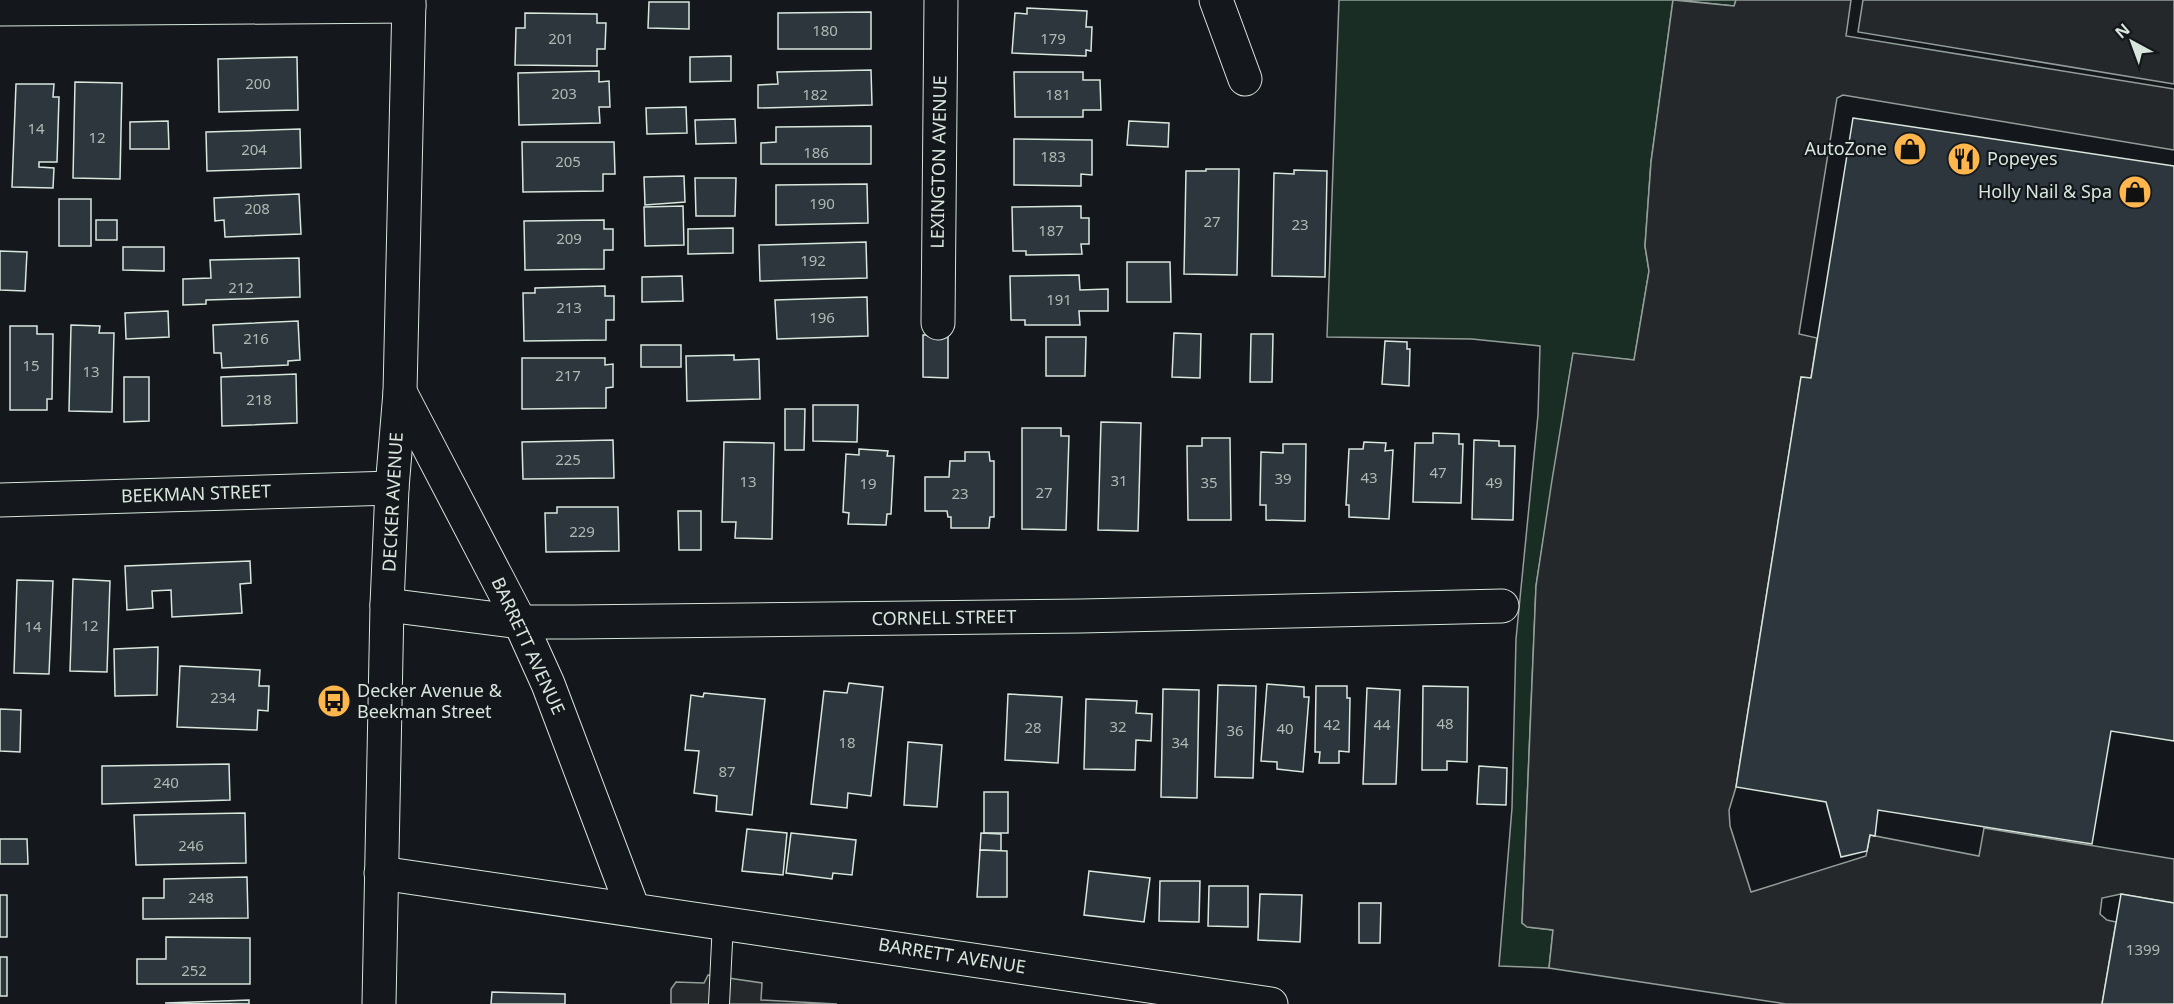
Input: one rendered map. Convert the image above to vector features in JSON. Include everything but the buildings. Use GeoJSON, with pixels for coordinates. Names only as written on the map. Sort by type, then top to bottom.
{"type":"FeatureCollection","features":[{"type":"Feature","properties":{"kind":"street","name":"LEXINGTON AVENUE"},"geometry":{"type":"LineString","coordinates":[[938,323],[941,0]]}},
{"type":"Feature","properties":{"kind":"street"},"geometry":{"type":"LineString","coordinates":[[1216,0],[1245,79]]}},
{"type":"Feature","properties":{"kind":"street"},"geometry":{"type":"LineString","coordinates":[[0,9],[409,3]]}},
{"type":"Feature","properties":{"kind":"street","name":"DECKER AVENUE"},"geometry":{"type":"LineString","coordinates":[[379,1004],[387,605],[392,488],[400,392],[409,3]]}},
{"type":"Feature","properties":{"kind":"street","name":"BARRETT AVENUE"},"geometry":{"type":"LineString","coordinates":[[400,392],[520,622],[548,684],[633,909]]}},
{"type":"Feature","properties":{"kind":"street","name":"BEEKMAN STREET"},"geometry":{"type":"LineString","coordinates":[[0,500],[392,488]]}},
{"type":"Feature","properties":{"kind":"street","name":"CORNELL STREET"},"geometry":{"type":"LineString","coordinates":[[387,605],[520,622],[1081,616],[1502,606]]}},
{"type":"Feature","properties":{"kind":"street","name":"BARRETT AVENUE"},"geometry":{"type":"LineString","coordinates":[[381,873],[1271,1004]]}},
{"type":"Feature","properties":{"kind":"lane"},"geometry":{"type":"LineString","coordinates":[[719,1004],[723,922]]}},
{"type":"Feature","properties":{"kind":"green space"},"geometry":{"type":"Polygon","coordinates":[[[1339,0],[1673,0],[1651,162],[1645,246],[1649,271],[1634,360],[1573,354],[1536,586],[1522,923],[1528,927],[1553,930],[1549,968],[1499,966],[1512,808],[1516,639],[1538,415],[1540,346],[1472,339],[1327,337],[1339,0]]]}},
{"type":"Feature","properties":{"kind":"green space"},"geometry":{"type":"Polygon","coordinates":[[[1677,0],[1736,0],[1734,6],[1677,0]]]}},
{"type":"Feature","properties":{"kind":"shaded area"},"geometry":{"type":"Polygon","coordinates":[[[1673,0],[1734,6],[1736,0],[1851,0],[1846,36],[2174,89],[2174,150],[1843,95],[1837,98],[1799,334],[1817,338],[1811,378],[1801,377],[1736,787],[1729,810],[1730,826],[1751,892],[1866,856],[1870,835],[1979,856],[1984,828],[2174,859],[2174,903],[2121,894],[2102,898],[2100,914],[2107,920],[2116,922],[2102,1004],[1786,1004],[1549,968],[1553,930],[1527,927],[1522,923],[1536,586],[1552,480],[1573,353],[1634,360],[1649,271],[1645,246],[1651,162],[1673,0]]]}},
{"type":"Feature","properties":{"kind":"shaded area"},"geometry":{"type":"Polygon","coordinates":[[[1863,0],[2174,0],[2174,84],[1858,32],[1863,0]]]}},
{"type":"Feature","properties":{"kind":"shaded area"},"geometry":{"type":"Polygon","coordinates":[[[708,975],[762,983],[761,1000],[837,1004],[671,1004],[671,989],[676,982],[704,983],[708,975]]]}},
{"type":"Feature","properties":{"kind":"place","name":"AutoZone"},"geometry":{"type":"Point","coordinates":[1910,149]}},
{"type":"Feature","properties":{"kind":"place","name":"Popeyes"},"geometry":{"type":"Point","coordinates":[1964,159]}},
{"type":"Feature","properties":{"kind":"place","name":"Holly Nail & Spa"},"geometry":{"type":"Point","coordinates":[2135,192]}},
{"type":"Feature","properties":{"kind":"place","name":"Decker Avenue & Beekman Street"},"geometry":{"type":"Point","coordinates":[334,701]}}]}
